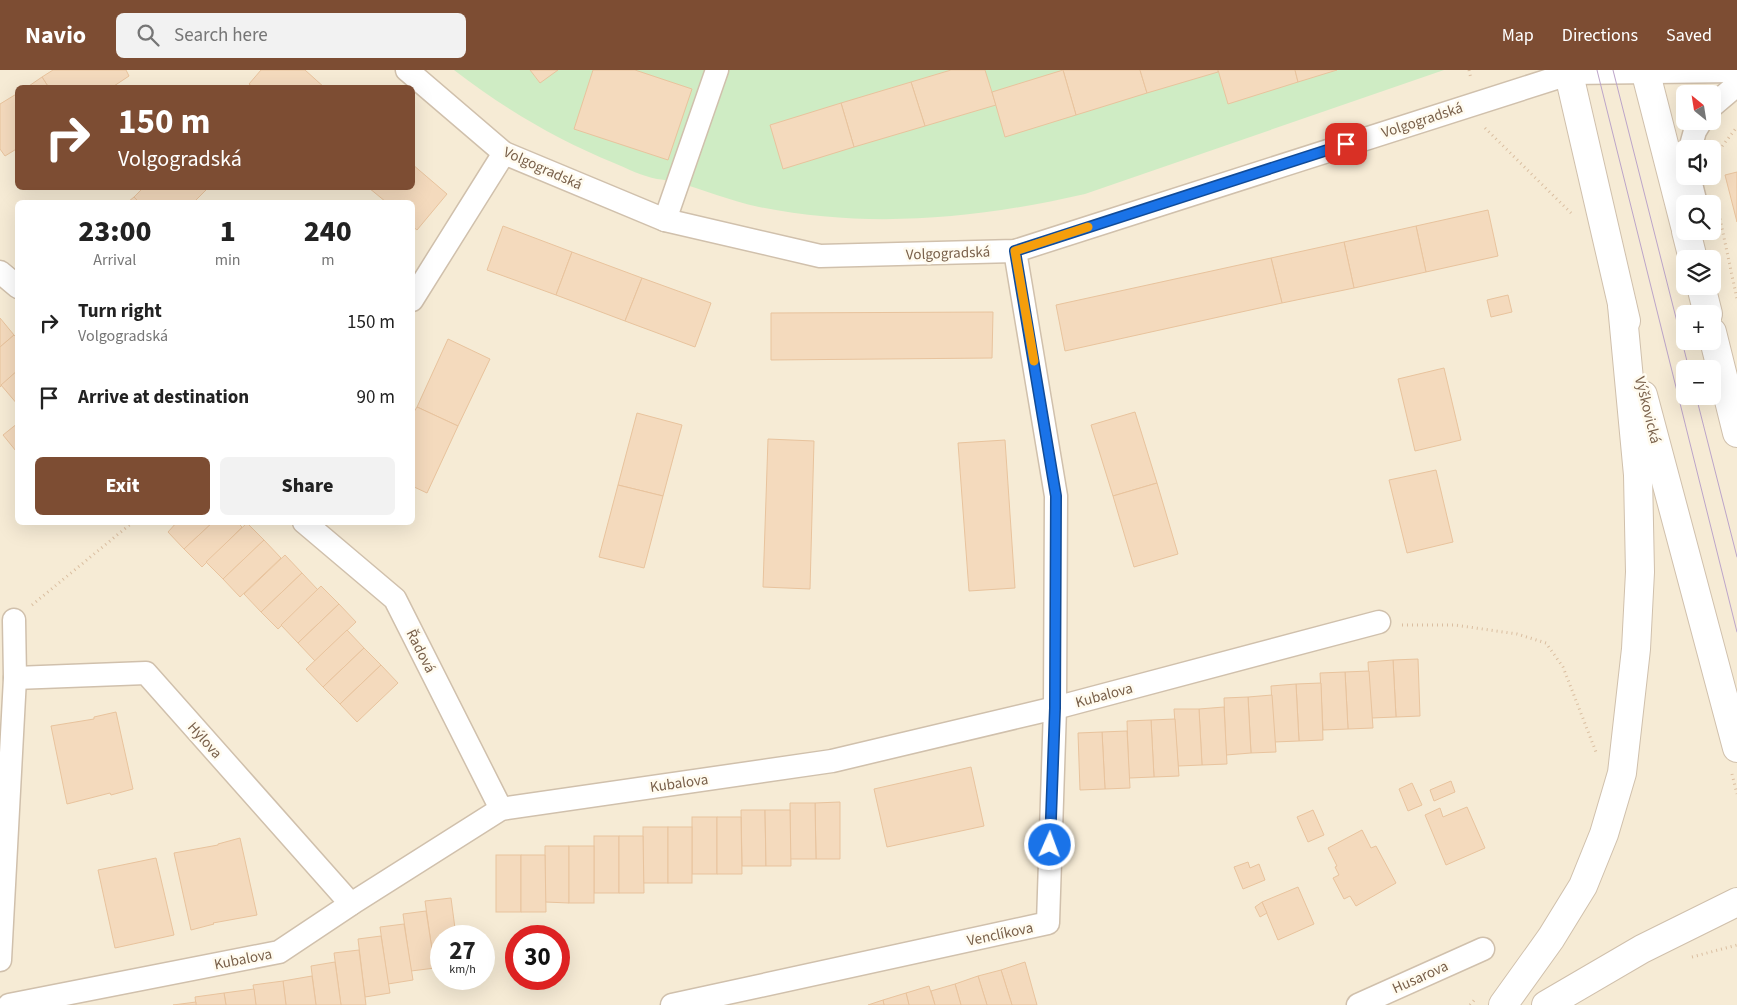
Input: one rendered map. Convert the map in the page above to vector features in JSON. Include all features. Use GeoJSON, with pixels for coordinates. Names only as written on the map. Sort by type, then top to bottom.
{"type":"FeatureCollection","features":[{"type":"Feature","properties":{"kind":"street","name":"Volgogradská"},"geometry":{"type":"LineString","coordinates":[[407,70],[504,153],[665,220],[820,256],[1015,251],[1572,71],[1737,71]]}},
{"type":"Feature","properties":{"kind":"street"},"geometry":{"type":"LineString","coordinates":[[665,220],[717,70]]}},
{"type":"Feature","properties":{"kind":"street","name":"Výškovická"},"geometry":{"type":"LineString","coordinates":[[1572,71],[1642,391],[1737,748]]}},
{"type":"Feature","properties":{"kind":"street"},"geometry":{"type":"LineString","coordinates":[[1645,71],[1679,195]]}},
{"type":"Feature","properties":{"kind":"street"},"geometry":{"type":"LineString","coordinates":[[1721,98],[1737,85]]}},
{"type":"Feature","properties":{"kind":"street"},"geometry":{"type":"LineString","coordinates":[[415,295],[504,153]]}},
{"type":"Feature","properties":{"kind":"street","name":"Venclíkova"},"geometry":{"type":"LineString","coordinates":[[672,1005],[1048,923],[1055,708],[1056,496],[1015,251]]}},
{"type":"Feature","properties":{"kind":"street"},"geometry":{"type":"LineString","coordinates":[[0,272],[15,284]]}},
{"type":"Feature","properties":{"kind":"street"},"geometry":{"type":"LineString","coordinates":[[1493,998],[1551,938],[1583,886],[1604,834],[1622,773],[1636,649],[1640,572],[1638,475],[1622,305]]}},
{"type":"Feature","properties":{"kind":"street"},"geometry":{"type":"LineString","coordinates":[[1717,350],[1733,406],[1737,433]]}},
{"type":"Feature","properties":{"kind":"street","name":"Řadová"},"geometry":{"type":"LineString","coordinates":[[308,525],[395,599],[501,809]]}},
{"type":"Feature","properties":{"kind":"street"},"geometry":{"type":"LineString","coordinates":[[0,960],[15,678],[14,620]]}},
{"type":"Feature","properties":{"kind":"street","name":"Kubalova"},"geometry":{"type":"LineString","coordinates":[[9,1005],[279,952],[501,809],[832,761],[1055,708],[1379,622]]}},
{"type":"Feature","properties":{"kind":"street","name":"Hýlova"},"geometry":{"type":"LineString","coordinates":[[15,678],[146,673],[351,904]]}},
{"type":"Feature","properties":{"kind":"street"},"geometry":{"type":"LineString","coordinates":[[1546,1005],[1642,949],[1737,902]]}},
{"type":"Feature","properties":{"kind":"street","name":"Husarova"},"geometry":{"type":"LineString","coordinates":[[1358,1005],[1483,949]]}},
{"type":"Feature","properties":{"kind":"path"},"geometry":{"type":"LineString","coordinates":[[1469,70],[1482,124],[1571,212],[1574,222]]}},
{"type":"Feature","properties":{"kind":"path"},"geometry":{"type":"LineString","coordinates":[[1721,147],[1737,127]]}},
{"type":"Feature","properties":{"kind":"path"},"geometry":{"type":"LineString","coordinates":[[1719,240],[1736,289],[1737,299]]}},
{"type":"Feature","properties":{"kind":"path"},"geometry":{"type":"LineString","coordinates":[[14,620],[129,525]]}},
{"type":"Feature","properties":{"kind":"path"},"geometry":{"type":"LineString","coordinates":[[1379,622],[1412,626],[1455,625],[1517,634],[1546,643],[1563,667],[1597,754]]}},
{"type":"Feature","properties":{"kind":"path"},"geometry":{"type":"LineString","coordinates":[[1470,1005],[1493,998]]}},
{"type":"Feature","properties":{"kind":"shaded area"},"geometry":{"type":"Polygon","coordinates":[[[0,70],[1737,70],[1737,1005],[0,1005],[0,70]]]}},
{"type":"Feature","properties":{"kind":"green space"},"geometry":{"type":"Polygon","coordinates":[[[454,70],[1444,70],[1085,194],[1004,210],[963,215],[882,219],[800,214],[759,207],[685,185],[651,178],[593,154],[551,133],[511,110],[454,70]]]}},
{"type":"Feature","properties":{"kind":"building"},"geometry":{"type":"Polygon","coordinates":[[[53,70],[126,70],[129,76],[116,85],[47,85],[42,77],[53,70]]]}},
{"type":"Feature","properties":{"kind":"building"},"geometry":{"type":"Polygon","coordinates":[[[261,70],[305,70],[322,85],[250,85],[249,84],[261,70]]]}},
{"type":"Feature","properties":{"kind":"building"},"geometry":{"type":"Polygon","coordinates":[[[530,70],[558,70],[540,83],[530,70]]]}},
{"type":"Feature","properties":{"kind":"building"},"geometry":{"type":"Polygon","coordinates":[[[593,70],[635,70],[692,89],[668,160],[574,129],[593,70]]]}},
{"type":"Feature","properties":{"kind":"building"},"geometry":{"type":"Polygon","coordinates":[[[951,70],[985,70],[996,105],[925,126],[911,82],[951,70]]]}},
{"type":"Feature","properties":{"kind":"building"},"geometry":{"type":"Polygon","coordinates":[[[1063,70],[1140,70],[1147,93],[1076,115],[1063,70]]]}},
{"type":"Feature","properties":{"kind":"building"},"geometry":{"type":"Polygon","coordinates":[[[1063,70],[1076,115],[1005,137],[992,92],[1063,70]]]}},
{"type":"Feature","properties":{"kind":"building"},"geometry":{"type":"Polygon","coordinates":[[[1140,70],[1218,70],[1218,72],[1147,93],[1140,70]]]}},
{"type":"Feature","properties":{"kind":"building"},"geometry":{"type":"Polygon","coordinates":[[[1218,70],[1295,70],[1298,82],[1228,104],[1218,70]]]}},
{"type":"Feature","properties":{"kind":"building"},"geometry":{"type":"Polygon","coordinates":[[[1295,70],[1337,70],[1298,82],[1295,70]]]}},
{"type":"Feature","properties":{"kind":"building"},"geometry":{"type":"Polygon","coordinates":[[[42,77],[47,85],[30,85],[42,77]]]}},
{"type":"Feature","properties":{"kind":"building"},"geometry":{"type":"Polygon","coordinates":[[[911,82],[925,126],[854,147],[841,103],[911,82]]]}},
{"type":"Feature","properties":{"kind":"building"},"geometry":{"type":"Polygon","coordinates":[[[15,95],[15,150],[5,156],[0,149],[0,104],[15,95]]]}},
{"type":"Feature","properties":{"kind":"building"},"geometry":{"type":"Polygon","coordinates":[[[841,103],[854,147],[783,169],[770,125],[841,103]]]}},
{"type":"Feature","properties":{"kind":"building"},"geometry":{"type":"Polygon","coordinates":[[[415,167],[447,194],[417,230],[415,228],[415,200],[384,200],[371,190],[415,190],[415,167]]]}},
{"type":"Feature","properties":{"kind":"building"},"geometry":{"type":"Polygon","coordinates":[[[1737,172],[1737,222],[1725,175],[1737,172]]]}},
{"type":"Feature","properties":{"kind":"building"},"geometry":{"type":"Polygon","coordinates":[[[141,190],[206,190],[196,200],[137,200],[134,197],[141,190]]]}},
{"type":"Feature","properties":{"kind":"building"},"geometry":{"type":"Polygon","coordinates":[[[1488,210],[1498,256],[1426,272],[1416,226],[1488,210]]]}},
{"type":"Feature","properties":{"kind":"building"},"geometry":{"type":"Polygon","coordinates":[[[503,226],[572,252],[556,295],[487,270],[503,226]]]}},
{"type":"Feature","properties":{"kind":"building"},"geometry":{"type":"Polygon","coordinates":[[[1416,226],[1426,272],[1354,288],[1344,242],[1416,226]]]}},
{"type":"Feature","properties":{"kind":"building"},"geometry":{"type":"Polygon","coordinates":[[[1344,242],[1354,288],[1282,303],[1271,258],[1344,242]]]}},
{"type":"Feature","properties":{"kind":"building"},"geometry":{"type":"Polygon","coordinates":[[[572,252],[642,278],[625,321],[556,295],[572,252]]]}},
{"type":"Feature","properties":{"kind":"building"},"geometry":{"type":"Polygon","coordinates":[[[1271,258],[1282,303],[1065,351],[1056,305],[1271,258]]]}},
{"type":"Feature","properties":{"kind":"building"},"geometry":{"type":"Polygon","coordinates":[[[642,278],[711,303],[695,347],[625,321],[642,278]]]}},
{"type":"Feature","properties":{"kind":"building"},"geometry":{"type":"Polygon","coordinates":[[[1508,295],[1512,312],[1491,317],[1487,300],[1508,295]]]}},
{"type":"Feature","properties":{"kind":"building"},"geometry":{"type":"Polygon","coordinates":[[[993,312],[992,358],[771,360],[771,313],[993,312]]]}},
{"type":"Feature","properties":{"kind":"building"},"geometry":{"type":"Polygon","coordinates":[[[0,318],[14,335],[0,347],[0,318]]]}},
{"type":"Feature","properties":{"kind":"building"},"geometry":{"type":"Polygon","coordinates":[[[15,336],[15,373],[0,387],[0,347],[15,336]]]}},
{"type":"Feature","properties":{"kind":"building"},"geometry":{"type":"Polygon","coordinates":[[[448,339],[490,359],[458,426],[417,407],[448,339]]]}},
{"type":"Feature","properties":{"kind":"building"},"geometry":{"type":"Polygon","coordinates":[[[1444,368],[1461,440],[1415,451],[1398,379],[1444,368]]]}},
{"type":"Feature","properties":{"kind":"building"},"geometry":{"type":"Polygon","coordinates":[[[15,373],[15,401],[1,385],[15,373]]]}},
{"type":"Feature","properties":{"kind":"building"},"geometry":{"type":"Polygon","coordinates":[[[417,407],[458,426],[427,493],[415,487],[415,410],[417,407]]]}},
{"type":"Feature","properties":{"kind":"building"},"geometry":{"type":"Polygon","coordinates":[[[1135,412],[1157,483],[1113,496],[1091,425],[1135,412]]]}},
{"type":"Feature","properties":{"kind":"building"},"geometry":{"type":"Polygon","coordinates":[[[637,413],[682,425],[663,496],[618,485],[637,413]]]}},
{"type":"Feature","properties":{"kind":"building"},"geometry":{"type":"Polygon","coordinates":[[[15,425],[15,450],[3,435],[15,425]]]}},
{"type":"Feature","properties":{"kind":"building"},"geometry":{"type":"Polygon","coordinates":[[[768,439],[814,441],[810,589],[763,587],[768,439]]]}},
{"type":"Feature","properties":{"kind":"building"},"geometry":{"type":"Polygon","coordinates":[[[1005,440],[1015,588],[969,591],[958,443],[1005,440]]]}},
{"type":"Feature","properties":{"kind":"building"},"geometry":{"type":"Polygon","coordinates":[[[1436,470],[1453,542],[1407,553],[1389,480],[1436,470]]]}},
{"type":"Feature","properties":{"kind":"building"},"geometry":{"type":"Polygon","coordinates":[[[1157,483],[1178,554],[1134,567],[1113,496],[1157,483]]]}},
{"type":"Feature","properties":{"kind":"building"},"geometry":{"type":"Polygon","coordinates":[[[618,485],[663,496],[644,568],[599,557],[618,485]]]}},
{"type":"Feature","properties":{"kind":"building"},"geometry":{"type":"Polygon","coordinates":[[[174,525],[210,525],[184,549],[168,532],[174,525]]]}},
{"type":"Feature","properties":{"kind":"building"},"geometry":{"type":"Polygon","coordinates":[[[210,525],[240,525],[242,527],[202,567],[184,549],[210,525]]]}},
{"type":"Feature","properties":{"kind":"building"},"geometry":{"type":"Polygon","coordinates":[[[245,525],[249,525],[264,540],[223,579],[206,562],[245,525]]]}},
{"type":"Feature","properties":{"kind":"building"},"geometry":{"type":"Polygon","coordinates":[[[264,540],[281,558],[240,597],[223,579],[264,540]]]}},
{"type":"Feature","properties":{"kind":"building"},"geometry":{"type":"Polygon","coordinates":[[[285,555],[302,573],[261,612],[244,594],[285,555]]]}},
{"type":"Feature","properties":{"kind":"building"},"geometry":{"type":"Polygon","coordinates":[[[302,573],[318,590],[278,629],[261,612],[302,573]]]}},
{"type":"Feature","properties":{"kind":"building"},"geometry":{"type":"Polygon","coordinates":[[[321,586],[339,604],[298,643],[281,625],[321,586]]]}},
{"type":"Feature","properties":{"kind":"building"},"geometry":{"type":"Polygon","coordinates":[[[339,604],[356,622],[315,661],[298,643],[339,604]]]}},
{"type":"Feature","properties":{"kind":"building"},"geometry":{"type":"Polygon","coordinates":[[[347,630],[364,648],[323,687],[306,669],[347,630]]]}},
{"type":"Feature","properties":{"kind":"building"},"geometry":{"type":"Polygon","coordinates":[[[364,648],[381,665],[340,704],[323,687],[364,648]]]}},
{"type":"Feature","properties":{"kind":"building"},"geometry":{"type":"Polygon","coordinates":[[[1418,659],[1420,716],[1396,717],[1393,660],[1418,659]]]}},
{"type":"Feature","properties":{"kind":"building"},"geometry":{"type":"Polygon","coordinates":[[[1393,660],[1396,717],[1371,718],[1368,662],[1393,660]]]}},
{"type":"Feature","properties":{"kind":"building"},"geometry":{"type":"Polygon","coordinates":[[[381,665],[398,683],[357,722],[340,704],[381,665]]]}},
{"type":"Feature","properties":{"kind":"building"},"geometry":{"type":"Polygon","coordinates":[[[1369,671],[1373,728],[1348,729],[1345,672],[1369,671]]]}},
{"type":"Feature","properties":{"kind":"building"},"geometry":{"type":"Polygon","coordinates":[[[1345,672],[1348,729],[1323,730],[1320,673],[1345,672]]]}},
{"type":"Feature","properties":{"kind":"building"},"geometry":{"type":"Polygon","coordinates":[[[1321,683],[1323,740],[1299,741],[1296,684],[1321,683]]]}},
{"type":"Feature","properties":{"kind":"building"},"geometry":{"type":"Polygon","coordinates":[[[1296,684],[1299,741],[1274,742],[1271,686],[1296,684]]]}},
{"type":"Feature","properties":{"kind":"building"},"geometry":{"type":"Polygon","coordinates":[[[1272,695],[1276,752],[1251,753],[1248,697],[1272,695]]]}},
{"type":"Feature","properties":{"kind":"building"},"geometry":{"type":"Polygon","coordinates":[[[1248,697],[1251,753],[1226,755],[1224,698],[1248,697]]]}},
{"type":"Feature","properties":{"kind":"building"},"geometry":{"type":"Polygon","coordinates":[[[1224,707],[1227,764],[1202,765],[1199,709],[1224,707]]]}},
{"type":"Feature","properties":{"kind":"building"},"geometry":{"type":"Polygon","coordinates":[[[1174,709],[1199,709],[1202,765],[1178,766],[1174,709]]]}},
{"type":"Feature","properties":{"kind":"building"},"geometry":{"type":"Polygon","coordinates":[[[116,712],[133,789],[67,804],[51,726],[94,719],[94,717],[116,712]]]}},
{"type":"Feature","properties":{"kind":"building"},"geometry":{"type":"Polygon","coordinates":[[[1175,719],[1179,776],[1154,777],[1151,720],[1175,719]]]}},
{"type":"Feature","properties":{"kind":"building"},"geometry":{"type":"Polygon","coordinates":[[[1151,720],[1154,777],[1129,778],[1127,721],[1151,720]]]}},
{"type":"Feature","properties":{"kind":"building"},"geometry":{"type":"Polygon","coordinates":[[[1127,731],[1130,788],[1105,789],[1102,732],[1127,731]]]}},
{"type":"Feature","properties":{"kind":"building"},"geometry":{"type":"Polygon","coordinates":[[[1102,732],[1105,789],[1080,790],[1078,733],[1102,732]]]}},
{"type":"Feature","properties":{"kind":"building"},"geometry":{"type":"Polygon","coordinates":[[[971,767],[984,826],[887,847],[874,789],[971,767]]]}},
{"type":"Feature","properties":{"kind":"building"},"geometry":{"type":"Polygon","coordinates":[[[1451,781],[1455,792],[1434,801],[1430,790],[1451,781]]]}},
{"type":"Feature","properties":{"kind":"building"},"geometry":{"type":"Polygon","coordinates":[[[1412,783],[1422,805],[1408,811],[1399,789],[1412,783]]]}},
{"type":"Feature","properties":{"kind":"building"},"geometry":{"type":"Polygon","coordinates":[[[840,802],[840,859],[816,859],[815,803],[840,802]]]}},
{"type":"Feature","properties":{"kind":"building"},"geometry":{"type":"Polygon","coordinates":[[[790,803],[815,803],[816,859],[790,859],[790,803]]]}},
{"type":"Feature","properties":{"kind":"building"},"geometry":{"type":"Polygon","coordinates":[[[1467,807],[1485,848],[1446,865],[1425,815],[1440,808],[1443,817],[1467,807]]]}},
{"type":"Feature","properties":{"kind":"building"},"geometry":{"type":"Polygon","coordinates":[[[741,810],[765,810],[766,866],[742,866],[741,810]]]}},
{"type":"Feature","properties":{"kind":"building"},"geometry":{"type":"Polygon","coordinates":[[[765,810],[790,810],[791,866],[766,866],[765,810]]]}},
{"type":"Feature","properties":{"kind":"building"},"geometry":{"type":"Polygon","coordinates":[[[1313,810],[1324,835],[1308,842],[1297,817],[1313,810]]]}},
{"type":"Feature","properties":{"kind":"building"},"geometry":{"type":"Polygon","coordinates":[[[692,817],[717,817],[717,874],[692,874],[692,817]]]}},
{"type":"Feature","properties":{"kind":"building"},"geometry":{"type":"Polygon","coordinates":[[[717,817],[741,817],[742,874],[717,874],[717,817]]]}},
{"type":"Feature","properties":{"kind":"building"},"geometry":{"type":"Polygon","coordinates":[[[643,827],[668,827],[668,883],[643,883],[643,827]]]}},
{"type":"Feature","properties":{"kind":"building"},"geometry":{"type":"Polygon","coordinates":[[[668,827],[692,827],[692,883],[668,883],[668,827]]]}},
{"type":"Feature","properties":{"kind":"building"},"geometry":{"type":"Polygon","coordinates":[[[1362,830],[1371,848],[1376,846],[1396,883],[1356,906],[1350,896],[1344,899],[1333,878],[1339,875],[1335,867],[1337,866],[1328,848],[1362,830]]]}},
{"type":"Feature","properties":{"kind":"building"},"geometry":{"type":"Polygon","coordinates":[[[594,836],[619,836],[619,893],[594,893],[594,836]]]}},
{"type":"Feature","properties":{"kind":"building"},"geometry":{"type":"Polygon","coordinates":[[[619,836],[643,836],[644,893],[619,893],[619,836]]]}},
{"type":"Feature","properties":{"kind":"building"},"geometry":{"type":"Polygon","coordinates":[[[240,838],[257,915],[213,923],[191,930],[174,853],[218,845],[240,838]]]}},
{"type":"Feature","properties":{"kind":"building"},"geometry":{"type":"Polygon","coordinates":[[[545,846],[569,846],[569,903],[545,902],[545,846]]]}},
{"type":"Feature","properties":{"kind":"building"},"geometry":{"type":"Polygon","coordinates":[[[569,846],[594,846],[594,903],[569,903],[569,846]]]}},
{"type":"Feature","properties":{"kind":"building"},"geometry":{"type":"Polygon","coordinates":[[[496,855],[521,855],[521,912],[496,912],[496,855]]]}},
{"type":"Feature","properties":{"kind":"building"},"geometry":{"type":"Polygon","coordinates":[[[521,855],[545,855],[546,912],[521,912],[521,855]]]}},
{"type":"Feature","properties":{"kind":"building"},"geometry":{"type":"Polygon","coordinates":[[[156,858],[174,935],[115,948],[98,870],[156,858]]]}},
{"type":"Feature","properties":{"kind":"building"},"geometry":{"type":"Polygon","coordinates":[[[1248,862],[1250,868],[1259,864],[1265,880],[1243,889],[1234,867],[1248,862]]]}},
{"type":"Feature","properties":{"kind":"building"},"geometry":{"type":"Polygon","coordinates":[[[1298,887],[1314,924],[1278,940],[1262,902],[1298,887]]]}},
{"type":"Feature","properties":{"kind":"building"},"geometry":{"type":"Polygon","coordinates":[[[451,898],[455,925],[430,925],[430,936],[425,901],[451,898]]]}},
{"type":"Feature","properties":{"kind":"building"},"geometry":{"type":"Polygon","coordinates":[[[1262,902],[1267,913],[1260,917],[1255,907],[1262,902]]]}},
{"type":"Feature","properties":{"kind":"building"},"geometry":{"type":"Polygon","coordinates":[[[426,911],[430,936],[430,969],[411,971],[403,914],[426,911]]]}},
{"type":"Feature","properties":{"kind":"building"},"geometry":{"type":"Polygon","coordinates":[[[404,924],[413,980],[388,984],[380,927],[404,924]]]}},
{"type":"Feature","properties":{"kind":"building"},"geometry":{"type":"Polygon","coordinates":[[[381,936],[390,993],[365,997],[358,939],[381,936]]]}},
{"type":"Feature","properties":{"kind":"building"},"geometry":{"type":"Polygon","coordinates":[[[359,950],[366,1005],[341,1005],[334,953],[359,950]]]}},
{"type":"Feature","properties":{"kind":"building"},"geometry":{"type":"Polygon","coordinates":[[[335,962],[341,1005],[316,1005],[311,966],[335,962]]]}},
{"type":"Feature","properties":{"kind":"building"},"geometry":{"type":"Polygon","coordinates":[[[1025,962],[1037,1005],[1012,1005],[1001,970],[1025,962]]]}},
{"type":"Feature","properties":{"kind":"building"},"geometry":{"type":"Polygon","coordinates":[[[1001,970],[1012,1005],[987,1005],[978,976],[1001,970]]]}},
{"type":"Feature","properties":{"kind":"building"},"geometry":{"type":"Polygon","coordinates":[[[312,976],[316,1005],[286,1005],[283,981],[312,976]]]}},
{"type":"Feature","properties":{"kind":"building"},"geometry":{"type":"Polygon","coordinates":[[[978,976],[987,1005],[961,1005],[955,984],[978,976]]]}},
{"type":"Feature","properties":{"kind":"building"},"geometry":{"type":"Polygon","coordinates":[[[283,981],[286,1005],[256,1005],[253,985],[283,981]]]}},
{"type":"Feature","properties":{"kind":"building"},"geometry":{"type":"Polygon","coordinates":[[[955,984],[961,1005],[935,1005],[931,991],[955,984]]]}},
{"type":"Feature","properties":{"kind":"building"},"geometry":{"type":"Polygon","coordinates":[[[929,986],[935,1005],[909,1005],[906,993],[929,986]]]}},
{"type":"Feature","properties":{"kind":"building"},"geometry":{"type":"Polygon","coordinates":[[[254,989],[256,1005],[226,1005],[224,993],[254,989]]]}},
{"type":"Feature","properties":{"kind":"building"},"geometry":{"type":"Polygon","coordinates":[[[224,993],[226,1005],[196,1005],[195,997],[224,993]]]}},
{"type":"Feature","properties":{"kind":"building"},"geometry":{"type":"Polygon","coordinates":[[[906,993],[909,1005],[884,1005],[883,1000],[906,993]]]}},
{"type":"Feature","properties":{"kind":"building"},"geometry":{"type":"Polygon","coordinates":[[[883,1000],[884,1005],[868,1005],[883,1000]]]}},
{"type":"Feature","properties":{"kind":"building"},"geometry":{"type":"Polygon","coordinates":[[[196,1002],[196,1005],[173,1005],[196,1002]]]}},
{"type":"Feature","properties":{"kind":"tram line"},"geometry":{"type":"LineString","coordinates":[[1597,70],[1737,632]]}},
{"type":"Feature","properties":{"kind":"tram line"},"geometry":{"type":"LineString","coordinates":[[1613,70],[1687,360]]}},
{"type":"Feature","properties":{"kind":"tram line"},"geometry":{"type":"LineString","coordinates":[[1698,405],[1737,557]]}},
{"type":"Feature","properties":{"kind":"slow traffic"},"geometry":{"type":"LineString","coordinates":[[1034,361],[1015,251],[1088,227]]}},
{"type":"Feature","properties":{"kind":"route"},"geometry":{"type":"LineString","coordinates":[[1050,845],[1055,708],[1056,496],[1015,251],[1346,144]]}}]}
